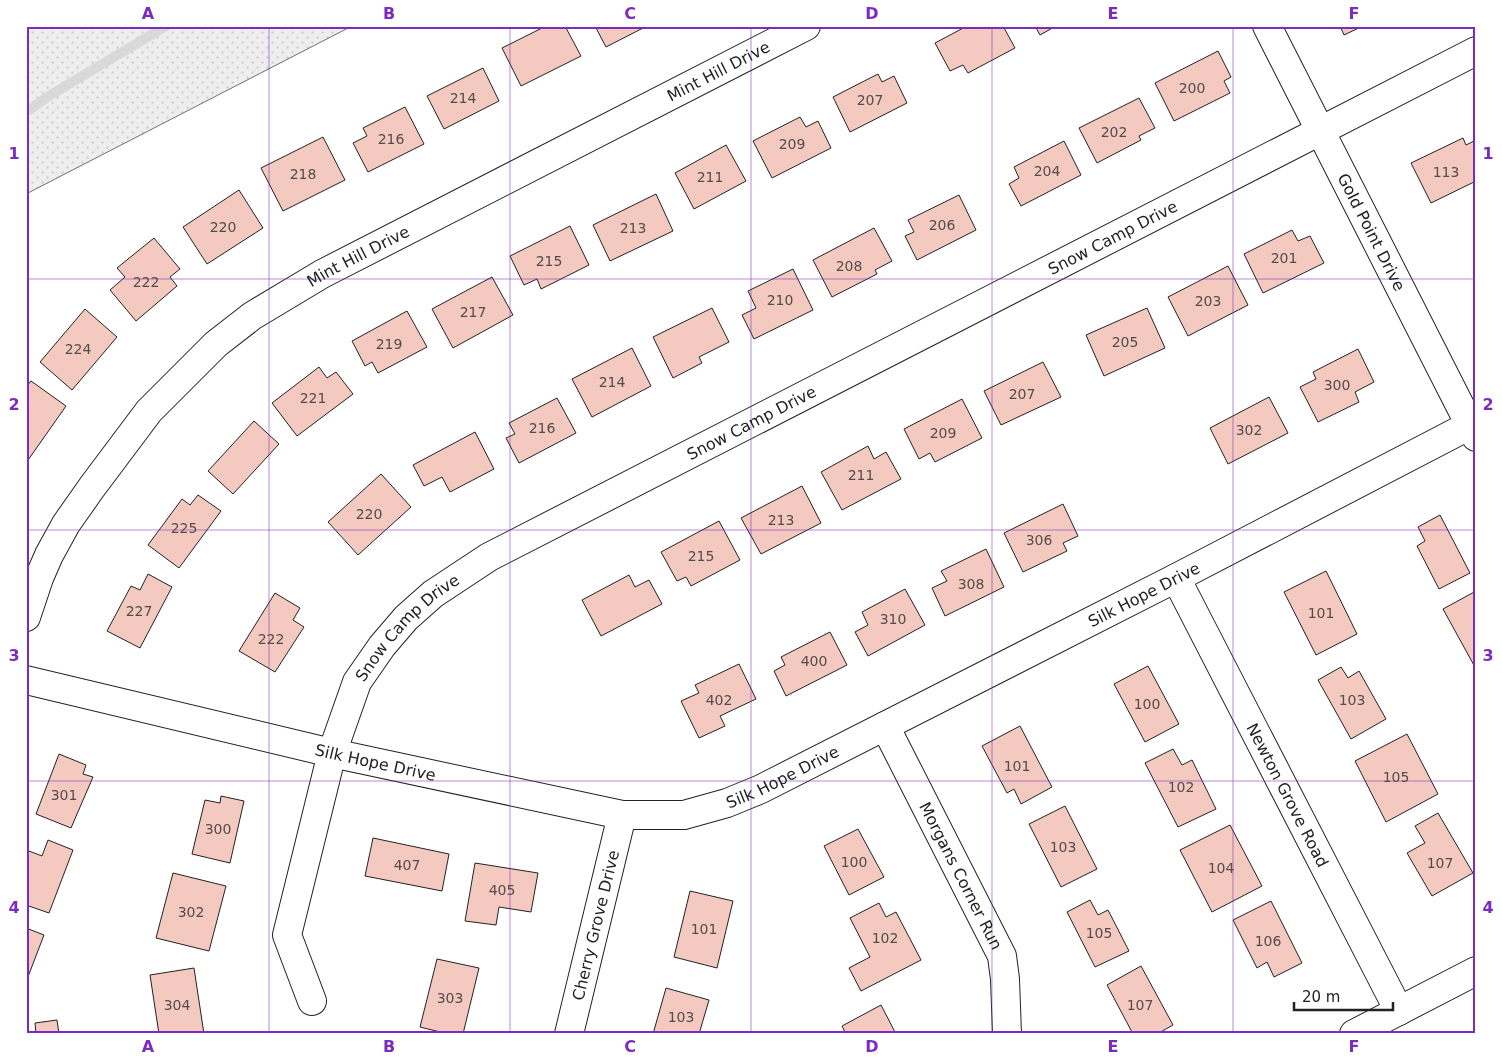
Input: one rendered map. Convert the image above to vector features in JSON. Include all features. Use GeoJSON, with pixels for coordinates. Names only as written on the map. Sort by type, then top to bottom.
{"type":"FeatureCollection","features":[{"type":"Feature","properties":{"kind":"street","name":"Mint Hill Drive"},"geometry":{"type":"LineString","coordinates":[[26,617],[39,578],[58,540],[92,487],[125,442],[149,412],[188,371],[216,344],[252,316],[322,274],[806,26]]}},
{"type":"Feature","properties":{"kind":"street","name":"Gold Point Drive"},"geometry":{"type":"LineString","coordinates":[[1267,26],[1474,428]]}},
{"type":"Feature","properties":{"kind":"street","name":"Snow Camp Drive"},"geometry":{"type":"LineString","coordinates":[[312,1001],[287,935],[332,753],[357,682],[382,646],[406,618],[432,594],[489,557],[1476,51]]}},
{"type":"Feature","properties":{"kind":"street","name":"Silk Hope Drive"},"geometry":{"type":"LineString","coordinates":[[26,680],[332,753],[622,815],[684,815],[727,803],[761,789],[1474,428]]}},
{"type":"Feature","properties":{"kind":"street","name":"Newton Grove Road"},"geometry":{"type":"LineString","coordinates":[[1176,578],[1399,1011]]}},
{"type":"Feature","properties":{"kind":"street","name":"Morgans Corner Run"},"geometry":{"type":"LineString","coordinates":[[885,726],[1002,956],[1005,978],[1007,1034]]}},
{"type":"Feature","properties":{"kind":"street","name":"Cherry Grove Drive"},"geometry":{"type":"LineString","coordinates":[[569,1034],[622,815]]}},
{"type":"Feature","properties":{"kind":"street"},"geometry":{"type":"LineString","coordinates":[[1354,1034],[1476,971]]}},
{"type":"Feature","properties":{"kind":"shaded area"},"geometry":{"type":"Polygon","coordinates":[[[26,26],[352,26],[26,194],[26,26]]]}},
{"type":"Feature","properties":{"kind":"building"},"geometry":{"type":"Polygon","coordinates":[[[546,26],[565,26],[581,56],[521,86],[502,48],[546,26]]]}},
{"type":"Feature","properties":{"kind":"building"},"geometry":{"type":"Polygon","coordinates":[[[595,26],[647,26],[606,47],[595,26]]]}},
{"type":"Feature","properties":{"kind":"building"},"geometry":{"type":"Polygon","coordinates":[[[967,26],[1003,26],[1015,48],[968,73],[963,65],[950,71],[935,43],[967,26]]]}},
{"type":"Feature","properties":{"kind":"building"},"geometry":{"type":"Polygon","coordinates":[[[1035,26],[1056,26],[1040,35],[1035,26]]]}},
{"type":"Feature","properties":{"kind":"building"},"geometry":{"type":"Polygon","coordinates":[[[1340,26],[1363,26],[1344,35],[1340,26]]]}},
{"type":"Feature","properties":{"kind":"building"},"geometry":{"type":"Polygon","coordinates":[[[1218,51],[1231,77],[1224,81],[1230,93],[1174,121],[1155,83],[1218,51]]]}},
{"type":"Feature","properties":{"kind":"building"},"geometry":{"type":"Polygon","coordinates":[[[483,68],[499,101],[444,129],[427,96],[483,68]]]}},
{"type":"Feature","properties":{"kind":"building"},"geometry":{"type":"Polygon","coordinates":[[[878,74],[882,82],[894,76],[907,103],[850,132],[833,97],[878,74]]]}},
{"type":"Feature","properties":{"kind":"building"},"geometry":{"type":"Polygon","coordinates":[[[1139,98],[1155,128],[1139,136],[1141,140],[1097,163],[1079,128],[1139,98]]]}},
{"type":"Feature","properties":{"kind":"building"},"geometry":{"type":"Polygon","coordinates":[[[405,107],[424,144],[368,172],[353,143],[367,136],[363,128],[405,107]]]}},
{"type":"Feature","properties":{"kind":"building"},"geometry":{"type":"Polygon","coordinates":[[[800,117],[806,127],[818,121],[831,148],[772,178],[753,141],[800,117]]]}},
{"type":"Feature","properties":{"kind":"building"},"geometry":{"type":"Polygon","coordinates":[[[323,137],[345,180],[283,211],[261,168],[323,137]]]}},
{"type":"Feature","properties":{"kind":"building"},"geometry":{"type":"Polygon","coordinates":[[[1463,138],[1466,145],[1476,140],[1476,181],[1431,203],[1411,163],[1463,138]]]}},
{"type":"Feature","properties":{"kind":"building"},"geometry":{"type":"Polygon","coordinates":[[[1064,141],[1081,175],[1021,206],[1009,184],[1019,178],[1014,167],[1064,141]]]}},
{"type":"Feature","properties":{"kind":"building"},"geometry":{"type":"Polygon","coordinates":[[[726,145],[746,181],[694,209],[675,173],[726,145]]]}},
{"type":"Feature","properties":{"kind":"building"},"geometry":{"type":"Polygon","coordinates":[[[239,190],[263,228],[207,264],[183,227],[239,190]]]}},
{"type":"Feature","properties":{"kind":"building"},"geometry":{"type":"Polygon","coordinates":[[[656,194],[673,231],[610,261],[593,225],[656,194]]]}},
{"type":"Feature","properties":{"kind":"building"},"geometry":{"type":"Polygon","coordinates":[[[959,195],[976,230],[917,260],[905,236],[914,232],[908,220],[959,195]]]}},
{"type":"Feature","properties":{"kind":"building"},"geometry":{"type":"Polygon","coordinates":[[[570,226],[589,265],[541,289],[537,279],[524,285],[510,256],[570,226]]]}},
{"type":"Feature","properties":{"kind":"building"},"geometry":{"type":"Polygon","coordinates":[[[874,228],[892,261],[875,270],[877,274],[832,297],[813,260],[874,228]]]}},
{"type":"Feature","properties":{"kind":"building"},"geometry":{"type":"Polygon","coordinates":[[[1292,230],[1298,241],[1310,236],[1324,263],[1263,293],[1244,254],[1292,230]]]}},
{"type":"Feature","properties":{"kind":"building"},"geometry":{"type":"Polygon","coordinates":[[[154,238],[180,269],[170,277],[177,286],[136,321],[110,290],[125,277],[117,268],[154,238]]]}},
{"type":"Feature","properties":{"kind":"building"},"geometry":{"type":"Polygon","coordinates":[[[1228,266],[1248,305],[1188,336],[1168,297],[1228,266]]]}},
{"type":"Feature","properties":{"kind":"building"},"geometry":{"type":"Polygon","coordinates":[[[793,269],[813,310],[754,339],[742,315],[756,308],[748,291],[793,269]]]}},
{"type":"Feature","properties":{"kind":"building"},"geometry":{"type":"Polygon","coordinates":[[[492,277],[513,315],[453,348],[432,309],[492,277]]]}},
{"type":"Feature","properties":{"kind":"building"},"geometry":{"type":"Polygon","coordinates":[[[712,308],[729,342],[699,357],[702,363],[673,378],[653,337],[712,308]]]}},
{"type":"Feature","properties":{"kind":"building"},"geometry":{"type":"Polygon","coordinates":[[[1147,308],[1165,348],[1104,376],[1086,335],[1147,308]]]}},
{"type":"Feature","properties":{"kind":"building"},"geometry":{"type":"Polygon","coordinates":[[[85,309],[117,337],[72,390],[40,362],[85,309]]]}},
{"type":"Feature","properties":{"kind":"building"},"geometry":{"type":"Polygon","coordinates":[[[407,311],[427,347],[378,373],[372,362],[365,366],[352,341],[407,311]]]}},
{"type":"Feature","properties":{"kind":"building"},"geometry":{"type":"Polygon","coordinates":[[[632,348],[651,386],[592,417],[572,379],[632,348]]]}},
{"type":"Feature","properties":{"kind":"building"},"geometry":{"type":"Polygon","coordinates":[[[1358,349],[1374,382],[1355,392],[1359,402],[1318,422],[1300,387],[1316,379],[1313,372],[1358,349]]]}},
{"type":"Feature","properties":{"kind":"building"},"geometry":{"type":"Polygon","coordinates":[[[1043,362],[1061,397],[1001,425],[984,391],[1043,362]]]}},
{"type":"Feature","properties":{"kind":"building"},"geometry":{"type":"Polygon","coordinates":[[[319,367],[327,378],[336,372],[353,394],[297,436],[272,403],[319,367]]]}},
{"type":"Feature","properties":{"kind":"building"},"geometry":{"type":"Polygon","coordinates":[[[31,381],[66,406],[26,463],[26,387],[31,381]]]}},
{"type":"Feature","properties":{"kind":"building"},"geometry":{"type":"Polygon","coordinates":[[[1269,397],[1288,433],[1228,464],[1210,428],[1269,397]]]}},
{"type":"Feature","properties":{"kind":"building"},"geometry":{"type":"Polygon","coordinates":[[[557,398],[576,433],[519,463],[506,438],[515,434],[509,423],[557,398]]]}},
{"type":"Feature","properties":{"kind":"building"},"geometry":{"type":"Polygon","coordinates":[[[962,399],[982,438],[935,462],[930,453],[919,459],[904,429],[962,399]]]}},
{"type":"Feature","properties":{"kind":"building"},"geometry":{"type":"Polygon","coordinates":[[[254,421],[279,444],[233,494],[208,471],[254,421]]]}},
{"type":"Feature","properties":{"kind":"building"},"geometry":{"type":"Polygon","coordinates":[[[475,432],[494,469],[450,492],[442,477],[424,486],[413,465],[475,432]]]}},
{"type":"Feature","properties":{"kind":"building"},"geometry":{"type":"Polygon","coordinates":[[[868,446],[874,459],[886,452],[901,479],[842,510],[821,472],[868,446]]]}},
{"type":"Feature","properties":{"kind":"building"},"geometry":{"type":"Polygon","coordinates":[[[381,474],[411,507],[358,555],[328,522],[381,474]]]}},
{"type":"Feature","properties":{"kind":"building"},"geometry":{"type":"Polygon","coordinates":[[[802,486],[821,523],[761,554],[741,518],[802,486]]]}},
{"type":"Feature","properties":{"kind":"building"},"geometry":{"type":"Polygon","coordinates":[[[198,495],[221,511],[179,568],[148,545],[182,499],[190,505],[198,495]]]}},
{"type":"Feature","properties":{"kind":"building"},"geometry":{"type":"Polygon","coordinates":[[[1063,504],[1078,536],[1063,543],[1067,551],[1023,572],[1004,533],[1063,504]]]}},
{"type":"Feature","properties":{"kind":"building"},"geometry":{"type":"Polygon","coordinates":[[[1440,515],[1470,573],[1439,589],[1417,546],[1425,541],[1418,527],[1440,515]]]}},
{"type":"Feature","properties":{"kind":"building"},"geometry":{"type":"Polygon","coordinates":[[[719,521],[740,560],[691,586],[686,577],[677,581],[661,552],[719,521]]]}},
{"type":"Feature","properties":{"kind":"building"},"geometry":{"type":"Polygon","coordinates":[[[986,549],[1004,587],[945,616],[932,588],[947,581],[941,571],[986,549]]]}},
{"type":"Feature","properties":{"kind":"building"},"geometry":{"type":"Polygon","coordinates":[[[1326,571],[1357,634],[1316,655],[1284,592],[1326,571]]]}},
{"type":"Feature","properties":{"kind":"building"},"geometry":{"type":"Polygon","coordinates":[[[148,574],[172,587],[140,648],[107,631],[131,586],[140,590],[148,574]]]}},
{"type":"Feature","properties":{"kind":"building"},"geometry":{"type":"Polygon","coordinates":[[[629,575],[635,587],[649,580],[662,604],[601,636],[582,600],[629,575]]]}},
{"type":"Feature","properties":{"kind":"building"},"geometry":{"type":"Polygon","coordinates":[[[905,589],[925,625],[868,656],[855,632],[868,625],[862,612],[905,589]]]}},
{"type":"Feature","properties":{"kind":"building"},"geometry":{"type":"Polygon","coordinates":[[[1476,591],[1476,669],[1443,609],[1476,591]]]}},
{"type":"Feature","properties":{"kind":"building"},"geometry":{"type":"Polygon","coordinates":[[[275,593],[300,608],[293,620],[304,627],[275,672],[239,651],[275,593]]]}},
{"type":"Feature","properties":{"kind":"building"},"geometry":{"type":"Polygon","coordinates":[[[830,632],[847,665],[786,696],[774,671],[785,665],[781,657],[830,632]]]}},
{"type":"Feature","properties":{"kind":"building"},"geometry":{"type":"Polygon","coordinates":[[[739,664],[756,699],[720,716],[725,726],[699,738],[681,701],[699,693],[695,685],[739,664]]]}},
{"type":"Feature","properties":{"kind":"building"},"geometry":{"type":"Polygon","coordinates":[[[1148,666],[1179,724],[1145,742],[1114,684],[1148,666]]]}},
{"type":"Feature","properties":{"kind":"building"},"geometry":{"type":"Polygon","coordinates":[[[1341,667],[1348,678],[1359,671],[1386,719],[1351,739],[1318,680],[1341,667]]]}},
{"type":"Feature","properties":{"kind":"building"},"geometry":{"type":"Polygon","coordinates":[[[1020,726],[1052,787],[1021,804],[1014,789],[1007,793],[982,746],[1020,726]]]}},
{"type":"Feature","properties":{"kind":"building"},"geometry":{"type":"Polygon","coordinates":[[[1407,734],[1438,794],[1386,822],[1355,761],[1407,734]]]}},
{"type":"Feature","properties":{"kind":"building"},"geometry":{"type":"Polygon","coordinates":[[[1173,749],[1182,765],[1192,760],[1216,809],[1178,827],[1145,763],[1173,749]]]}},
{"type":"Feature","properties":{"kind":"building"},"geometry":{"type":"Polygon","coordinates":[[[59,754],[86,765],[83,774],[93,777],[71,828],[36,814],[59,754]]]}},
{"type":"Feature","properties":{"kind":"building"},"geometry":{"type":"Polygon","coordinates":[[[221,796],[244,801],[230,863],[192,854],[205,800],[220,803],[221,796]]]}},
{"type":"Feature","properties":{"kind":"building"},"geometry":{"type":"Polygon","coordinates":[[[1065,806],[1097,869],[1061,887],[1029,824],[1065,806]]]}},
{"type":"Feature","properties":{"kind":"building"},"geometry":{"type":"Polygon","coordinates":[[[1438,813],[1473,873],[1432,896],[1407,853],[1425,843],[1415,826],[1438,813]]]}},
{"type":"Feature","properties":{"kind":"building"},"geometry":{"type":"Polygon","coordinates":[[[1230,825],[1262,886],[1212,912],[1180,850],[1230,825]]]}},
{"type":"Feature","properties":{"kind":"building"},"geometry":{"type":"Polygon","coordinates":[[[858,829],[884,877],[849,895],[824,846],[858,829]]]}},
{"type":"Feature","properties":{"kind":"building"},"geometry":{"type":"Polygon","coordinates":[[[373,838],[449,854],[442,891],[365,876],[373,838]]]}},
{"type":"Feature","properties":{"kind":"building"},"geometry":{"type":"Polygon","coordinates":[[[48,840],[73,850],[49,913],[26,905],[26,858],[29,851],[42,856],[48,840]]]}},
{"type":"Feature","properties":{"kind":"building"},"geometry":{"type":"Polygon","coordinates":[[[475,863],[538,873],[531,912],[499,907],[496,925],[465,921],[475,863]]]}},
{"type":"Feature","properties":{"kind":"building"},"geometry":{"type":"Polygon","coordinates":[[[173,873],[226,886],[209,951],[156,938],[173,873]]]}},
{"type":"Feature","properties":{"kind":"building"},"geometry":{"type":"Polygon","coordinates":[[[690,891],[733,901],[717,968],[674,957],[690,891]]]}},
{"type":"Feature","properties":{"kind":"building"},"geometry":{"type":"Polygon","coordinates":[[[1090,900],[1098,915],[1108,910],[1129,951],[1095,967],[1067,912],[1090,900]]]}},
{"type":"Feature","properties":{"kind":"building"},"geometry":{"type":"Polygon","coordinates":[[[1271,901],[1302,963],[1274,977],[1267,962],[1257,968],[1233,920],[1271,901]]]}},
{"type":"Feature","properties":{"kind":"building"},"geometry":{"type":"Polygon","coordinates":[[[879,903],[886,917],[896,912],[921,960],[861,991],[849,968],[870,957],[850,918],[879,903]]]}},
{"type":"Feature","properties":{"kind":"building"},"geometry":{"type":"Polygon","coordinates":[[[26,928],[44,935],[26,982],[26,928]]]}},
{"type":"Feature","properties":{"kind":"building"},"geometry":{"type":"Polygon","coordinates":[[[437,959],[479,968],[463,1034],[448,1034],[420,1027],[437,959]]]}},
{"type":"Feature","properties":{"kind":"building"},"geometry":{"type":"Polygon","coordinates":[[[1141,966],[1173,1025],[1157,1034],[1133,1034],[1107,985],[1141,966]]]}},
{"type":"Feature","properties":{"kind":"building"},"geometry":{"type":"Polygon","coordinates":[[[194,968],[204,1034],[159,1034],[150,975],[194,968]]]}},
{"type":"Feature","properties":{"kind":"building"},"geometry":{"type":"Polygon","coordinates":[[[666,988],[709,1000],[699,1034],[653,1034],[666,988]]]}},
{"type":"Feature","properties":{"kind":"building"},"geometry":{"type":"Polygon","coordinates":[[[881,1005],[896,1034],[846,1034],[842,1026],[881,1005]]]}},
{"type":"Feature","properties":{"kind":"building"},"geometry":{"type":"Polygon","coordinates":[[[57,1020],[59,1034],[36,1034],[35,1023],[57,1020]]]}},
{"type":"Feature","properties":{"kind":"waterway"},"geometry":{"type":"LineString","coordinates":[[26,112],[49,96],[166,26]]}}]}
